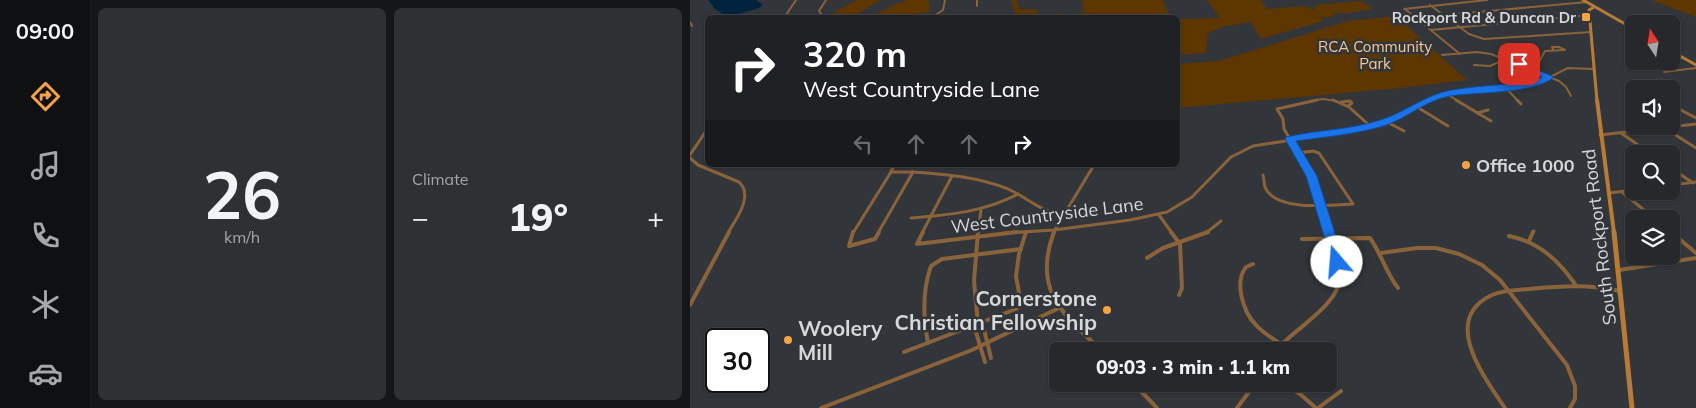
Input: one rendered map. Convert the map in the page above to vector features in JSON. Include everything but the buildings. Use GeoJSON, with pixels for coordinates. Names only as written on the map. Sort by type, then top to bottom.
{"type":"FeatureCollection","features":[{"type":"Feature","properties":{"kind":"street"},"geometry":{"type":"LineString","coordinates":[[786,15],[796,0]]}},
{"type":"Feature","properties":{"kind":"street"},"geometry":{"type":"LineString","coordinates":[[822,15],[819,12],[826,0]]}},
{"type":"Feature","properties":{"kind":"street"},"geometry":{"type":"LineString","coordinates":[[936,15],[943,10],[945,0]]}},
{"type":"Feature","properties":{"kind":"street"},"geometry":{"type":"LineString","coordinates":[[977,0],[977,6]]}},
{"type":"Feature","properties":{"kind":"street"},"geometry":{"type":"LineString","coordinates":[[1460,54],[1404,9],[1487,0]]}},
{"type":"Feature","properties":{"kind":"street"},"geometry":{"type":"LineString","coordinates":[[1583,0],[1625,24]]}},
{"type":"Feature","properties":{"kind":"street"},"geometry":{"type":"LineString","coordinates":[[1444,16],[1587,2]]}},
{"type":"Feature","properties":{"kind":"street"},"geometry":{"type":"LineString","coordinates":[[1430,5],[1459,26],[1480,38],[1506,39],[1591,32]]}},
{"type":"Feature","properties":{"kind":"street","name":"South Rockport Road"},"geometry":{"type":"LineString","coordinates":[[1594,7],[1589,9],[1593,69],[1600,135],[1619,270],[1632,408]]}},
{"type":"Feature","properties":{"kind":"street"},"geometry":{"type":"LineString","coordinates":[[1431,30],[1590,15]]}},
{"type":"Feature","properties":{"kind":"street"},"geometry":{"type":"LineString","coordinates":[[690,22],[692,26]]}},
{"type":"Feature","properties":{"kind":"street"},"geometry":{"type":"LineString","coordinates":[[1474,65],[1490,66],[1513,57],[1512,54],[1501,47]]}},
{"type":"Feature","properties":{"kind":"street"},"geometry":{"type":"LineString","coordinates":[[1530,69],[1538,64],[1543,52],[1553,49]]}},
{"type":"Feature","properties":{"kind":"street"},"geometry":{"type":"LineString","coordinates":[[1442,55],[1484,53],[1508,59],[1563,84],[1571,96]]}},
{"type":"Feature","properties":{"kind":"street"},"geometry":{"type":"LineString","coordinates":[[1680,56],[1696,66]]}},
{"type":"Feature","properties":{"kind":"street"},"geometry":{"type":"LineString","coordinates":[[1664,72],[1696,66]]}},
{"type":"Feature","properties":{"kind":"street","name":"West Countryside Lane"},"geometry":{"type":"LineString","coordinates":[[931,216],[917,244],[1054,230],[1159,215],[1187,201],[1224,162],[1235,154],[1260,144],[1386,122],[1430,100],[1447,94],[1536,84],[1568,68],[1593,69]]}},
{"type":"Feature","properties":{"kind":"street"},"geometry":{"type":"LineString","coordinates":[[1505,88],[1521,104]]}},
{"type":"Feature","properties":{"kind":"street"},"geometry":{"type":"LineString","coordinates":[[1447,94],[1491,121]]}},
{"type":"Feature","properties":{"kind":"street"},"geometry":{"type":"LineString","coordinates":[[1282,342],[1332,298],[1339,285],[1340,275],[1312,176],[1283,128],[1283,119],[1277,109],[1296,106],[1317,99],[1341,103],[1348,106],[1370,126]]}},
{"type":"Feature","properties":{"kind":"street"},"geometry":{"type":"LineString","coordinates":[[1417,107],[1448,126]]}},
{"type":"Feature","properties":{"kind":"street"},"geometry":{"type":"LineString","coordinates":[[1477,113],[1488,110]]}},
{"type":"Feature","properties":{"kind":"street"},"geometry":{"type":"LineString","coordinates":[[1680,110],[1696,118]]}},
{"type":"Feature","properties":{"kind":"street"},"geometry":{"type":"LineString","coordinates":[[1386,122],[1404,131]]}},
{"type":"Feature","properties":{"kind":"street"},"geometry":{"type":"LineString","coordinates":[[1680,125],[1696,124]]}},
{"type":"Feature","properties":{"kind":"street"},"geometry":{"type":"LineString","coordinates":[[1600,135],[1625,132]]}},
{"type":"Feature","properties":{"kind":"street"},"geometry":{"type":"LineString","coordinates":[[690,306],[742,207],[746,193],[739,182],[698,165],[690,157],[705,133]]}},
{"type":"Feature","properties":{"kind":"street"},"geometry":{"type":"LineString","coordinates":[[1621,133],[1638,145]]}},
{"type":"Feature","properties":{"kind":"street"},"geometry":{"type":"LineString","coordinates":[[1675,135],[1696,148]]}},
{"type":"Feature","properties":{"kind":"street"},"geometry":{"type":"LineString","coordinates":[[1263,175],[1266,186],[1278,200],[1292,204],[1353,204],[1320,153],[1313,151],[1298,153]]}},
{"type":"Feature","properties":{"kind":"street"},"geometry":{"type":"LineString","coordinates":[[894,167],[853,232],[849,246],[875,239],[913,172]]}},
{"type":"Feature","properties":{"kind":"street"},"geometry":{"type":"LineString","coordinates":[[1093,167],[1054,230],[1047,251],[1046,275],[1051,292],[1059,308],[1093,342]]}},
{"type":"Feature","properties":{"kind":"street"},"geometry":{"type":"LineString","coordinates":[[891,172],[952,176],[993,184],[1018,194],[1045,211],[1064,215]]}},
{"type":"Feature","properties":{"kind":"street"},"geometry":{"type":"LineString","coordinates":[[1680,173],[1694,182]]}},
{"type":"Feature","properties":{"kind":"street"},"geometry":{"type":"LineString","coordinates":[[931,216],[952,176]]}},
{"type":"Feature","properties":{"kind":"street"},"geometry":{"type":"LineString","coordinates":[[1680,184],[1694,182]]}},
{"type":"Feature","properties":{"kind":"street"},"geometry":{"type":"LineString","coordinates":[[1622,192],[1644,210]]}},
{"type":"Feature","properties":{"kind":"street"},"geometry":{"type":"LineString","coordinates":[[1608,194],[1625,192]]}},
{"type":"Feature","properties":{"kind":"street"},"geometry":{"type":"LineString","coordinates":[[911,218],[981,210],[1003,203],[1018,194]]}},
{"type":"Feature","properties":{"kind":"street"},"geometry":{"type":"LineString","coordinates":[[981,210],[973,277],[974,304],[978,324],[975,329],[985,362]]}},
{"type":"Feature","properties":{"kind":"street"},"geometry":{"type":"LineString","coordinates":[[1159,215],[1180,244],[1182,288],[1179,295]]}},
{"type":"Feature","properties":{"kind":"street"},"geometry":{"type":"LineString","coordinates":[[1147,258],[1155,250],[1196,239],[1216,227],[1221,221]]}},
{"type":"Feature","properties":{"kind":"street"},"geometry":{"type":"LineString","coordinates":[[1529,241],[1534,231]]}},
{"type":"Feature","properties":{"kind":"street"},"geometry":{"type":"LineString","coordinates":[[904,352],[1016,309],[1021,304],[1016,276],[1026,232]]}},
{"type":"Feature","properties":{"kind":"street"},"geometry":{"type":"LineString","coordinates":[[1510,236],[1529,241],[1557,260],[1575,284]]}},
{"type":"Feature","properties":{"kind":"street"},"geometry":{"type":"LineString","coordinates":[[1302,239],[1370,238],[1381,253],[1392,280],[1398,288]]}},
{"type":"Feature","properties":{"kind":"street"},"geometry":{"type":"LineString","coordinates":[[1680,240],[1696,253]]}},
{"type":"Feature","properties":{"kind":"street"},"geometry":{"type":"LineString","coordinates":[[1381,253],[1426,248],[1459,254],[1482,265],[1500,280],[1563,358],[1571,373],[1576,394],[1570,408]]}},
{"type":"Feature","properties":{"kind":"street"},"geometry":{"type":"LineString","coordinates":[[928,343],[924,312],[925,292],[930,268],[936,261],[1021,249]]}},
{"type":"Feature","properties":{"kind":"street"},"geometry":{"type":"LineString","coordinates":[[1619,270],[1696,258]]}},
{"type":"Feature","properties":{"kind":"street"},"geometry":{"type":"LineString","coordinates":[[1254,264],[1246,267],[1242,273],[1241,282],[1244,306],[1253,322],[1278,342]]}},
{"type":"Feature","properties":{"kind":"street"},"geometry":{"type":"LineString","coordinates":[[1505,408],[1470,350],[1468,330],[1470,316],[1479,304],[1492,296],[1510,292],[1575,284],[1598,286],[1620,291]]}},
{"type":"Feature","properties":{"kind":"street"},"geometry":{"type":"LineString","coordinates":[[822,408],[980,347],[1024,328],[1059,308]]}},
{"type":"Feature","properties":{"kind":"street"},"geometry":{"type":"LineString","coordinates":[[978,324],[983,325],[986,344],[991,358]]}},
{"type":"Feature","properties":{"kind":"street"},"geometry":{"type":"LineString","coordinates":[[1295,392],[1317,408],[1341,391]]}},
{"type":"Feature","properties":{"kind":"street"},"geometry":{"type":"LineString","coordinates":[[1142,392],[1158,408]]}},
{"type":"Feature","properties":{"kind":"street"},"geometry":{"type":"LineString","coordinates":[[1238,408],[1249,392]]}},
{"type":"Feature","properties":{"kind":"green space"},"geometry":{"type":"Polygon","coordinates":[[[857,0],[880,0],[856,15],[830,15],[857,0]]]}},
{"type":"Feature","properties":{"kind":"green space"},"geometry":{"type":"Polygon","coordinates":[[[906,0],[927,0],[930,3],[929,12],[914,15],[874,15],[898,3],[905,2],[906,0]]]}},
{"type":"Feature","properties":{"kind":"green space"},"geometry":{"type":"Polygon","coordinates":[[[1011,0],[1017,0],[1020,10],[1035,9],[1039,13],[1038,15],[1015,15],[1011,0]]]}},
{"type":"Feature","properties":{"kind":"green space"},"geometry":{"type":"Polygon","coordinates":[[[1082,0],[1162,0],[1170,15],[1070,15],[1084,12],[1082,0]]]}},
{"type":"Feature","properties":{"kind":"green space"},"geometry":{"type":"Polygon","coordinates":[[[1207,0],[1261,0],[1267,9],[1303,6],[1315,10],[1315,5],[1362,1],[1373,9],[1349,13],[1332,13],[1336,16],[1320,18],[1324,21],[1260,39],[1251,22],[1226,26],[1208,33],[1206,53],[1180,55],[1180,19],[1220,18],[1207,0]]]}},
{"type":"Feature","properties":{"kind":"green space"},"geometry":{"type":"Polygon","coordinates":[[[1651,0],[1696,0],[1696,17],[1651,0]]]}},
{"type":"Feature","properties":{"kind":"green space","name":"RCA Community Park"},"geometry":{"type":"Polygon","coordinates":[[[1396,16],[1467,80],[1401,88],[1180,108],[1180,64],[1219,61],[1348,21],[1396,16]]]}},
{"type":"Feature","properties":{"kind":"water"},"geometry":{"type":"Polygon","coordinates":[[[708,0],[756,0],[763,5],[735,15],[725,15],[715,9],[708,0]]]}},
{"type":"Feature","properties":{"kind":"place","name":"Rockport Rd & Duncan Dr"},"geometry":{"type":"Point","coordinates":[1586,17]}},
{"type":"Feature","properties":{"kind":"place","name":"Office 1000"},"geometry":{"type":"Point","coordinates":[1466,165]}},
{"type":"Feature","properties":{"kind":"place","name":"Cornerstone Christian Fellowship"},"geometry":{"type":"Point","coordinates":[1107,310]}},
{"type":"Feature","properties":{"kind":"place","name":"Woolery Mill"},"geometry":{"type":"Point","coordinates":[788,340]}},
{"type":"Feature","properties":{"kind":"route"},"geometry":{"type":"LineString","coordinates":[[1337,262],[1312,176],[1290,139],[1350,131],[1382,123],[1447,94],[1532,85],[1550,77],[1519,64]]}}]}
